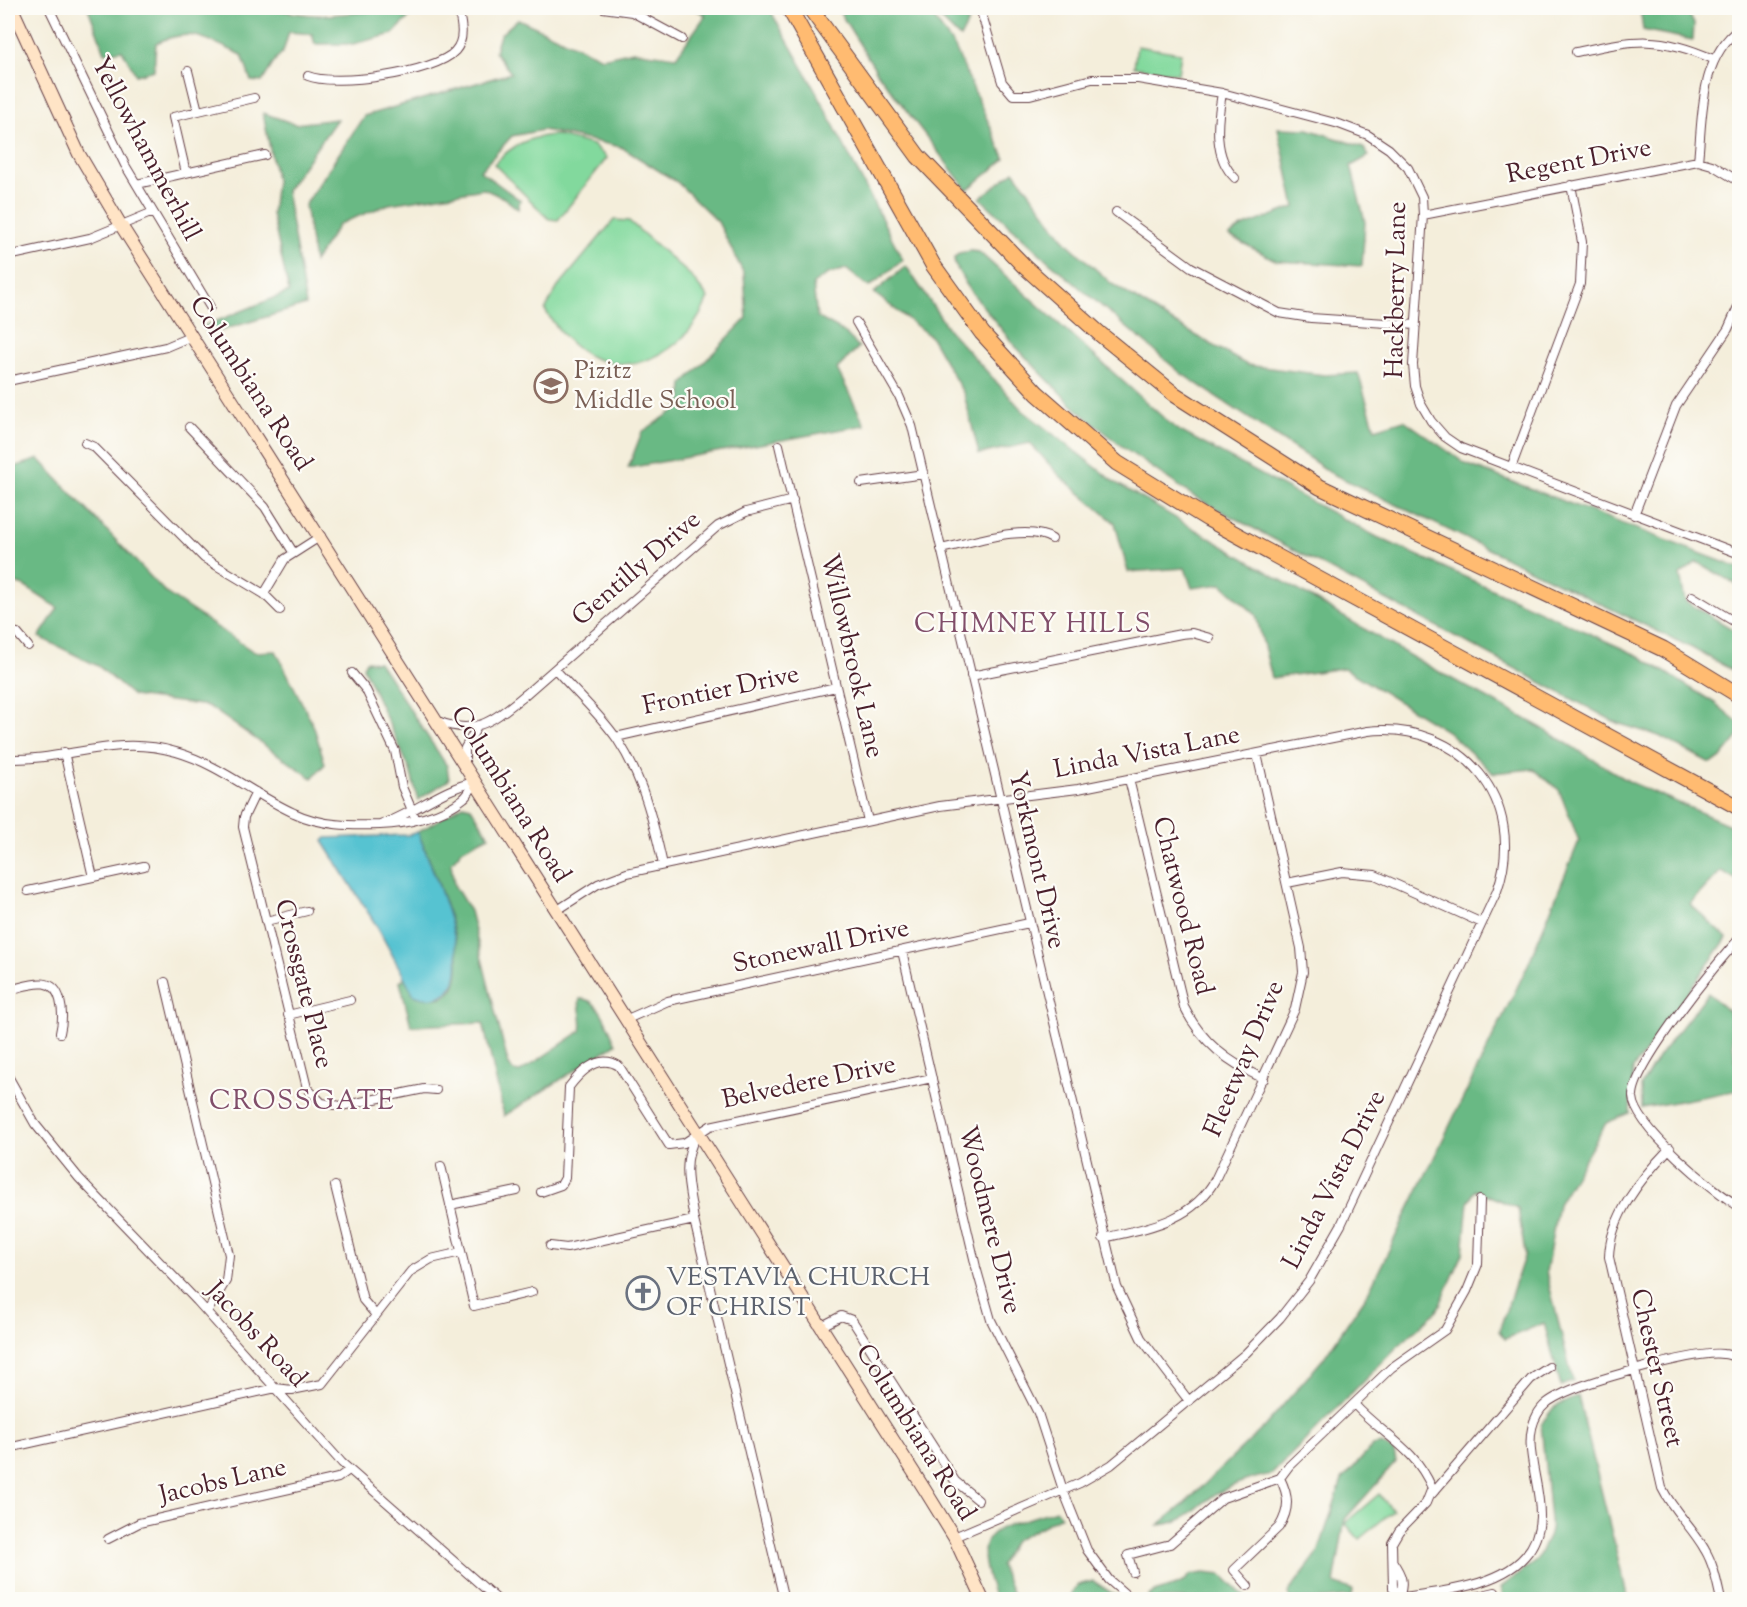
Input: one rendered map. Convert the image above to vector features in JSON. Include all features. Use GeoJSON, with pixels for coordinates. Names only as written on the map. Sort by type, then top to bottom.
{"type":"FeatureCollection","features":[{"type":"Feature","properties":{"kind":"highway"},"geometry":{"type":"LineString","coordinates":[[789,8],[933,264],[982,333],[1029,384],[1117,463],[1208,519],[1740,808]]}},
{"type":"Feature","properties":{"kind":"highway"},"geometry":{"type":"LineString","coordinates":[[810,8],[918,156],[1024,266],[1100,334],[1174,394],[1320,486],[1644,640],[1740,696]]}},
{"type":"Feature","properties":{"kind":"main road","name":"Columbiana Road"},"geometry":{"type":"LineString","coordinates":[[12,8],[79,154],[122,227],[321,536],[625,1020],[822,1326],[954,1537],[983,1599]]}},
{"type":"Feature","properties":{"kind":"street","name":"Yellowhammerhill"},"geometry":{"type":"LineString","coordinates":[[49,8],[81,80],[137,184],[210,307]]}},
{"type":"Feature","properties":{"kind":"street"},"geometry":{"type":"LineString","coordinates":[[308,76],[320,81],[359,81],[444,59],[456,50],[462,36],[458,8]]}},
{"type":"Feature","properties":{"kind":"street"},"geometry":{"type":"LineString","coordinates":[[603,8],[632,12],[682,39]]}},
{"type":"Feature","properties":{"kind":"street","name":"Hackberry Lane"},"geometry":{"type":"LineString","coordinates":[[980,8],[1002,82],[1014,95],[1030,95],[1092,79],[1116,78],[1222,93],[1340,124],[1378,141],[1401,160],[1413,176],[1422,197],[1423,215],[1414,375],[1417,396],[1426,414],[1453,443],[1511,468],[1740,554]]}},
{"type":"Feature","properties":{"kind":"street"},"geometry":{"type":"LineString","coordinates":[[1740,28],[1724,42],[1713,59],[1705,93],[1698,162],[1712,165],[1740,182]]}},
{"type":"Feature","properties":{"kind":"street"},"geometry":{"type":"LineString","coordinates":[[1576,52],[1642,40],[1674,44],[1713,59]]}},
{"type":"Feature","properties":{"kind":"street"},"geometry":{"type":"LineString","coordinates":[[188,71],[198,111]]}},
{"type":"Feature","properties":{"kind":"street"},"geometry":{"type":"LineString","coordinates":[[1222,93],[1218,126],[1221,155],[1226,168],[1236,178]]}},
{"type":"Feature","properties":{"kind":"street"},"geometry":{"type":"LineString","coordinates":[[186,173],[173,117],[254,98]]}},
{"type":"Feature","properties":{"kind":"street"},"geometry":{"type":"LineString","coordinates":[[137,184],[265,155]]}},
{"type":"Feature","properties":{"kind":"street","name":"Regent Drive"},"geometry":{"type":"LineString","coordinates":[[1423,215],[1698,162]]}},
{"type":"Feature","properties":{"kind":"street"},"geometry":{"type":"LineString","coordinates":[[1511,468],[1580,284],[1583,248],[1571,185]]}},
{"type":"Feature","properties":{"kind":"street"},"geometry":{"type":"LineString","coordinates":[[8,256],[90,238],[122,227],[153,212]]}},
{"type":"Feature","properties":{"kind":"street"},"geometry":{"type":"LineString","coordinates":[[1116,212],[1191,267],[1279,313],[1311,318],[1416,325]]}},
{"type":"Feature","properties":{"kind":"street"},"geometry":{"type":"LineString","coordinates":[[1634,514],[1676,406],[1728,329],[1740,302]]}},
{"type":"Feature","properties":{"kind":"street","name":"Yorkmont Drive"},"geometry":{"type":"LineString","coordinates":[[856,322],[905,406],[924,474],[1103,1238],[1117,1287],[1132,1323],[1152,1356],[1189,1401]]}},
{"type":"Feature","properties":{"kind":"street"},"geometry":{"type":"LineString","coordinates":[[8,381],[165,347],[192,336]]}},
{"type":"Feature","properties":{"kind":"street"},"geometry":{"type":"LineString","coordinates":[[189,427],[265,507],[293,552]]}},
{"type":"Feature","properties":{"kind":"street"},"geometry":{"type":"LineString","coordinates":[[85,443],[94,447],[204,558],[264,594],[280,610]]}},
{"type":"Feature","properties":{"kind":"street"},"geometry":{"type":"LineString","coordinates":[[779,445],[793,500]]}},
{"type":"Feature","properties":{"kind":"street"},"geometry":{"type":"LineString","coordinates":[[861,483],[924,474]]}},
{"type":"Feature","properties":{"kind":"street","name":"Gentilly Drive"},"geometry":{"type":"LineString","coordinates":[[477,727],[507,708],[555,669],[718,526],[746,512],[793,500]]}},
{"type":"Feature","properties":{"kind":"street","name":"Willowbrook Lane"},"geometry":{"type":"LineString","coordinates":[[793,500],[868,821]]}},
{"type":"Feature","properties":{"kind":"street"},"geometry":{"type":"LineString","coordinates":[[941,549],[1027,532],[1044,534],[1052,539]]}},
{"type":"Feature","properties":{"kind":"street"},"geometry":{"type":"LineString","coordinates":[[264,594],[276,570],[293,552],[321,536]]}},
{"type":"Feature","properties":{"kind":"street"},"geometry":{"type":"LineString","coordinates":[[1692,596],[1740,625]]}},
{"type":"Feature","properties":{"kind":"street"},"geometry":{"type":"LineString","coordinates":[[8,631],[16,633],[28,646]]}},
{"type":"Feature","properties":{"kind":"street"},"geometry":{"type":"LineString","coordinates":[[971,676],[1181,634],[1192,633],[1210,638]]}},
{"type":"Feature","properties":{"kind":"street"},"geometry":{"type":"LineString","coordinates":[[555,669],[616,737],[644,791],[663,865]]}},
{"type":"Feature","properties":{"kind":"street"},"geometry":{"type":"LineString","coordinates":[[352,674],[366,690],[395,751],[402,787],[417,821]]}},
{"type":"Feature","properties":{"kind":"street","name":"Frontier Drive"},"geometry":{"type":"LineString","coordinates":[[616,737],[836,687]]}},
{"type":"Feature","properties":{"kind":"street"},"geometry":{"type":"LineString","coordinates":[[437,720],[456,728],[477,727]]}},
{"type":"Feature","properties":{"kind":"street"},"geometry":{"type":"LineString","coordinates":[[465,765],[465,748],[477,727]]}},
{"type":"Feature","properties":{"kind":"street","name":"Linda Vista Lane"},"geometry":{"type":"LineString","coordinates":[[556,910],[609,879],[663,865],[949,804],[1000,799],[1129,779],[1368,732],[1403,731],[1426,736],[1452,748],[1474,767],[1489,788]]}},
{"type":"Feature","properties":{"kind":"street"},"geometry":{"type":"LineString","coordinates":[[8,759],[128,745],[163,749],[203,763],[296,814],[347,827],[417,821],[465,798],[475,782]]}},
{"type":"Feature","properties":{"kind":"street"},"geometry":{"type":"LineString","coordinates":[[64,752],[93,877]]}},
{"type":"Feature","properties":{"kind":"street","name":"Fleetway Drive"},"geometry":{"type":"LineString","coordinates":[[1103,1238],[1171,1221],[1199,1202],[1215,1180],[1295,1009],[1302,984],[1301,948],[1257,753]]}},
{"type":"Feature","properties":{"kind":"street","name":"Chatwood Road"},"geometry":{"type":"LineString","coordinates":[[1129,779],[1184,1007],[1196,1028],[1214,1049],[1241,1068],[1264,1078]]}},
{"type":"Feature","properties":{"kind":"street"},"geometry":{"type":"LineString","coordinates":[[380,825],[412,811],[458,785],[475,782]]}},
{"type":"Feature","properties":{"kind":"street","name":"Linda Vista Drive"},"geometry":{"type":"LineString","coordinates":[[954,1537],[1063,1490],[1112,1465],[1264,1336],[1294,1301],[1321,1261],[1341,1224],[1500,881],[1506,843],[1502,815],[1489,788]]}},
{"type":"Feature","properties":{"kind":"street","name":"Crossgate Place"},"geometry":{"type":"LineString","coordinates":[[256,792],[244,817],[243,827],[307,1088],[322,1103],[341,1106],[424,1089],[436,1090]]}},
{"type":"Feature","properties":{"kind":"street"},"geometry":{"type":"LineString","coordinates":[[28,891],[144,866]]}},
{"type":"Feature","properties":{"kind":"street"},"geometry":{"type":"LineString","coordinates":[[1287,883],[1342,872],[1367,873],[1390,880],[1482,923]]}},
{"type":"Feature","properties":{"kind":"street"},"geometry":{"type":"LineString","coordinates":[[266,921],[308,911]]}},
{"type":"Feature","properties":{"kind":"street","name":"Stonewall Drive"},"geometry":{"type":"LineString","coordinates":[[625,1020],[668,1001],[1029,923]]}},
{"type":"Feature","properties":{"kind":"street"},"geometry":{"type":"LineString","coordinates":[[1740,938],[1652,1053],[1636,1081],[1633,1095],[1635,1106],[1660,1141],[1740,1207]]}},
{"type":"Feature","properties":{"kind":"street","name":"Woodmere Drive"},"geometry":{"type":"LineString","coordinates":[[902,951],[986,1305],[999,1338],[1038,1413],[1063,1490],[1087,1550],[1109,1580],[1132,1599]]}},
{"type":"Feature","properties":{"kind":"street"},"geometry":{"type":"LineString","coordinates":[[165,982],[229,1255],[226,1281],[207,1312]]}},
{"type":"Feature","properties":{"kind":"street"},"geometry":{"type":"LineString","coordinates":[[8,990],[43,983],[52,984],[56,988],[63,1014],[60,1033]]}},
{"type":"Feature","properties":{"kind":"street"},"geometry":{"type":"LineString","coordinates":[[288,1015],[350,1000]]}},
{"type":"Feature","properties":{"kind":"street","name":"Belvedere Drive"},"geometry":{"type":"LineString","coordinates":[[541,1192],[561,1185],[565,1178],[568,1087],[577,1076],[599,1061],[611,1061],[619,1066],[669,1146],[684,1143],[710,1126],[737,1119],[932,1078]]}},
{"type":"Feature","properties":{"kind":"street","name":"Jacobs Road"},"geometry":{"type":"LineString","coordinates":[[8,1076],[35,1124],[80,1178],[207,1312],[349,1470],[494,1598]]}},
{"type":"Feature","properties":{"kind":"street"},"geometry":{"type":"LineString","coordinates":[[698,1134],[688,1149],[686,1160],[694,1220],[784,1599]]}},
{"type":"Feature","properties":{"kind":"street","name":"Chester Street"},"geometry":{"type":"LineString","coordinates":[[1670,1148],[1652,1167],[1615,1224],[1609,1241],[1609,1257],[1662,1488],[1671,1506],[1705,1549],[1714,1570],[1721,1599]]}},
{"type":"Feature","properties":{"kind":"street"},"geometry":{"type":"LineString","coordinates":[[441,1166],[474,1306],[532,1292]]}},
{"type":"Feature","properties":{"kind":"street"},"geometry":{"type":"LineString","coordinates":[[335,1186],[363,1300],[375,1314]]}},
{"type":"Feature","properties":{"kind":"street"},"geometry":{"type":"LineString","coordinates":[[450,1205],[517,1191]]}},
{"type":"Feature","properties":{"kind":"street"},"geometry":{"type":"LineString","coordinates":[[1133,1572],[1128,1555],[1170,1544],[1223,1498],[1280,1478],[1289,1466],[1391,1368],[1436,1337],[1453,1317],[1478,1264],[1480,1200]]}},
{"type":"Feature","properties":{"kind":"street"},"geometry":{"type":"LineString","coordinates":[[550,1246],[567,1248],[694,1220]]}},
{"type":"Feature","properties":{"kind":"street"},"geometry":{"type":"LineString","coordinates":[[8,1448],[276,1388],[292,1390],[322,1384],[375,1314],[416,1267],[431,1259],[461,1252]]}},
{"type":"Feature","properties":{"kind":"street"},"geometry":{"type":"LineString","coordinates":[[822,1326],[841,1316],[852,1320],[955,1481],[978,1500]]}},
{"type":"Feature","properties":{"kind":"street"},"geometry":{"type":"LineString","coordinates":[[1380,1599],[1478,1583],[1508,1570],[1526,1556],[1537,1536],[1540,1516],[1532,1447],[1536,1416],[1547,1403],[1563,1394],[1635,1371],[1721,1353],[1740,1360]]}},
{"type":"Feature","properties":{"kind":"street"},"geometry":{"type":"LineString","coordinates":[[1399,1597],[1404,1586],[1393,1562],[1391,1551],[1395,1537],[1531,1379],[1549,1367]]}},
{"type":"Feature","properties":{"kind":"street"},"geometry":{"type":"LineString","coordinates":[[1353,1404],[1376,1426],[1414,1456],[1430,1484],[1432,1494]]}},
{"type":"Feature","properties":{"kind":"street","name":"Jacobs Lane"},"geometry":{"type":"LineString","coordinates":[[108,1539],[139,1523],[338,1478],[349,1470]]}},
{"type":"Feature","properties":{"kind":"street"},"geometry":{"type":"LineString","coordinates":[[1248,1586],[1234,1570],[1279,1527],[1284,1518],[1288,1495],[1280,1478]]}},
{"type":"Feature","properties":{"kind":"street"},"geometry":{"type":"LineString","coordinates":[[1461,1599],[1495,1592]]}},
{"type":"Feature","properties":{"kind":"green space"},"geometry":{"type":"Polygon","coordinates":[[[88,8],[274,8],[292,13],[328,15],[418,8],[393,34],[353,44],[315,44],[312,34],[289,32],[283,52],[262,82],[251,81],[242,55],[209,40],[190,35],[169,38],[156,43],[154,70],[136,75],[122,50],[105,53],[88,8]]]}},
{"type":"Feature","properties":{"kind":"green space"},"geometry":{"type":"Polygon","coordinates":[[[693,8],[769,8],[816,91],[903,260],[869,287],[846,269],[828,274],[813,284],[817,317],[844,332],[859,347],[837,369],[865,425],[628,468],[642,432],[681,406],[683,384],[747,318],[744,274],[718,222],[677,182],[621,147],[543,130],[512,136],[480,171],[520,200],[518,209],[504,198],[484,189],[389,204],[339,224],[314,262],[305,205],[364,116],[511,73],[495,52],[500,35],[518,19],[602,58],[633,51],[676,57],[706,15],[693,8]]]}},
{"type":"Feature","properties":{"kind":"green space"},"geometry":{"type":"Polygon","coordinates":[[[837,8],[927,8],[955,48],[1005,159],[967,190],[877,72],[837,8]]]}},
{"type":"Feature","properties":{"kind":"green space"},"geometry":{"type":"Polygon","coordinates":[[[929,8],[971,8],[973,13],[960,38],[929,8]]]}},
{"type":"Feature","properties":{"kind":"green space"},"geometry":{"type":"Polygon","coordinates":[[[1640,8],[1686,8],[1694,24],[1693,40],[1643,30],[1640,8]]]}},
{"type":"Feature","properties":{"kind":"green space"},"geometry":{"type":"Polygon","coordinates":[[[1137,46],[1181,53],[1178,74],[1134,67],[1137,46]]]}},
{"type":"Feature","properties":{"kind":"green space"},"geometry":{"type":"Polygon","coordinates":[[[263,113],[295,124],[337,119],[286,191],[306,305],[209,334],[204,326],[289,292],[272,214],[276,180],[263,113]]]}},
{"type":"Feature","properties":{"kind":"green space"},"geometry":{"type":"Polygon","coordinates":[[[1278,128],[1308,129],[1363,147],[1369,156],[1351,166],[1365,222],[1362,266],[1277,261],[1229,236],[1242,227],[1295,207],[1278,128]]]}},
{"type":"Feature","properties":{"kind":"green space"},"geometry":{"type":"Polygon","coordinates":[[[556,135],[593,145],[607,158],[558,220],[549,219],[494,164],[522,143],[538,137],[556,135]]]}},
{"type":"Feature","properties":{"kind":"green space"},"geometry":{"type":"Polygon","coordinates":[[[1014,171],[1067,243],[1112,284],[1247,365],[1324,375],[1358,373],[1375,429],[1404,420],[1466,464],[1739,568],[1739,586],[1697,562],[1680,575],[1685,601],[1739,633],[1739,674],[1692,648],[1333,474],[1182,374],[1048,261],[980,198],[1014,171]]]}},
{"type":"Feature","properties":{"kind":"green space"},"geometry":{"type":"Polygon","coordinates":[[[614,220],[629,221],[690,275],[708,298],[700,315],[677,342],[648,359],[631,363],[613,363],[586,354],[566,338],[545,310],[558,287],[614,220]]]}},
{"type":"Feature","properties":{"kind":"green space"},"geometry":{"type":"Polygon","coordinates":[[[979,252],[1176,429],[1377,537],[1639,656],[1715,703],[1739,723],[1739,736],[1720,759],[1710,763],[1659,736],[1617,723],[1195,497],[1125,449],[1073,406],[1015,346],[969,289],[955,265],[954,258],[959,253],[979,252]]]}},
{"type":"Feature","properties":{"kind":"green space"},"geometry":{"type":"Polygon","coordinates":[[[906,266],[949,330],[1022,410],[1116,483],[1412,657],[1540,727],[1630,782],[1739,829],[1739,881],[1721,871],[1690,904],[1727,938],[1633,1069],[1630,1113],[1606,1123],[1558,1204],[1546,1272],[1573,1381],[1561,1386],[1544,1323],[1505,1339],[1499,1331],[1525,1254],[1518,1208],[1475,1190],[1468,1202],[1463,1254],[1437,1311],[1396,1348],[1272,1474],[1228,1488],[1207,1500],[1184,1518],[1158,1525],[1183,1505],[1265,1426],[1323,1359],[1368,1293],[1527,967],[1579,841],[1559,790],[1533,769],[1493,773],[1447,731],[1344,668],[1272,678],[1256,615],[1222,584],[1192,588],[1185,568],[1128,572],[1115,523],[1060,476],[1030,443],[979,454],[964,394],[931,337],[874,293],[906,266]]]}},
{"type":"Feature","properties":{"kind":"green space"},"geometry":{"type":"Polygon","coordinates":[[[39,459],[166,593],[254,652],[276,651],[314,727],[325,764],[312,778],[208,706],[133,696],[98,666],[39,637],[58,608],[24,586],[8,581],[8,469],[39,459]]]}},
{"type":"Feature","properties":{"kind":"green space"},"geometry":{"type":"Polygon","coordinates":[[[366,661],[379,662],[447,766],[449,780],[418,800],[410,770],[363,667],[366,661]]]}},
{"type":"Feature","properties":{"kind":"green space"},"geometry":{"type":"Polygon","coordinates":[[[463,805],[471,807],[489,836],[463,849],[451,863],[454,885],[470,911],[508,1063],[513,1071],[520,1072],[581,1031],[580,999],[593,1003],[598,1008],[616,1044],[504,1116],[483,1023],[411,1026],[400,982],[405,977],[414,995],[429,998],[438,998],[452,989],[458,972],[457,949],[442,894],[418,832],[463,805]]]}},
{"type":"Feature","properties":{"kind":"green space"},"geometry":{"type":"Polygon","coordinates":[[[1708,993],[1729,1012],[1736,1066],[1739,1066],[1739,1090],[1642,1108],[1641,1086],[1659,1056],[1708,993]]]}},
{"type":"Feature","properties":{"kind":"green space"},"geometry":{"type":"Polygon","coordinates":[[[1578,1396],[1628,1599],[1504,1599],[1501,1587],[1536,1561],[1551,1531],[1541,1424],[1554,1407],[1578,1396]]]}},
{"type":"Feature","properties":{"kind":"green space"},"geometry":{"type":"Polygon","coordinates":[[[1382,1444],[1394,1452],[1396,1462],[1345,1519],[1334,1583],[1353,1590],[1352,1596],[1290,1599],[1288,1593],[1318,1553],[1342,1480],[1373,1446],[1382,1444]]]}},
{"type":"Feature","properties":{"kind":"green space"},"geometry":{"type":"Polygon","coordinates":[[[1379,1494],[1393,1511],[1359,1539],[1345,1523],[1379,1494]]]}},
{"type":"Feature","properties":{"kind":"green space"},"geometry":{"type":"Polygon","coordinates":[[[1056,1510],[1061,1516],[1014,1541],[1000,1565],[1015,1599],[995,1599],[984,1557],[986,1544],[991,1535],[1016,1522],[1056,1510]]]}},
{"type":"Feature","properties":{"kind":"green space"},"geometry":{"type":"Polygon","coordinates":[[[1204,1573],[1222,1575],[1247,1599],[1149,1599],[1148,1596],[1153,1593],[1175,1586],[1190,1575],[1204,1573]]]}},
{"type":"Feature","properties":{"kind":"green space"},"geometry":{"type":"Polygon","coordinates":[[[1093,1581],[1121,1599],[1074,1599],[1071,1593],[1078,1585],[1093,1581]]]}},
{"type":"Feature","properties":{"kind":"water"},"geometry":{"type":"Polygon","coordinates":[[[418,832],[449,917],[458,964],[454,982],[444,994],[429,999],[414,995],[376,925],[323,841],[326,838],[408,835],[418,832]]]}},
{"type":"Feature","properties":{"kind":"place","name":"Pizitz Middle School"},"geometry":{"type":"Point","coordinates":[551,386]}},
{"type":"Feature","properties":{"kind":"place","name":"VESTAVIA CHURCH OF CHRIST"},"geometry":{"type":"Point","coordinates":[643,1293]}},
{"type":"Feature","properties":{"kind":"district","name":"CHIMNEY HILLS"},"geometry":{"type":"Point","coordinates":[1033,625]}},
{"type":"Feature","properties":{"kind":"district","name":"CROSSGATE"},"geometry":{"type":"Point","coordinates":[302,1102]}}]}
